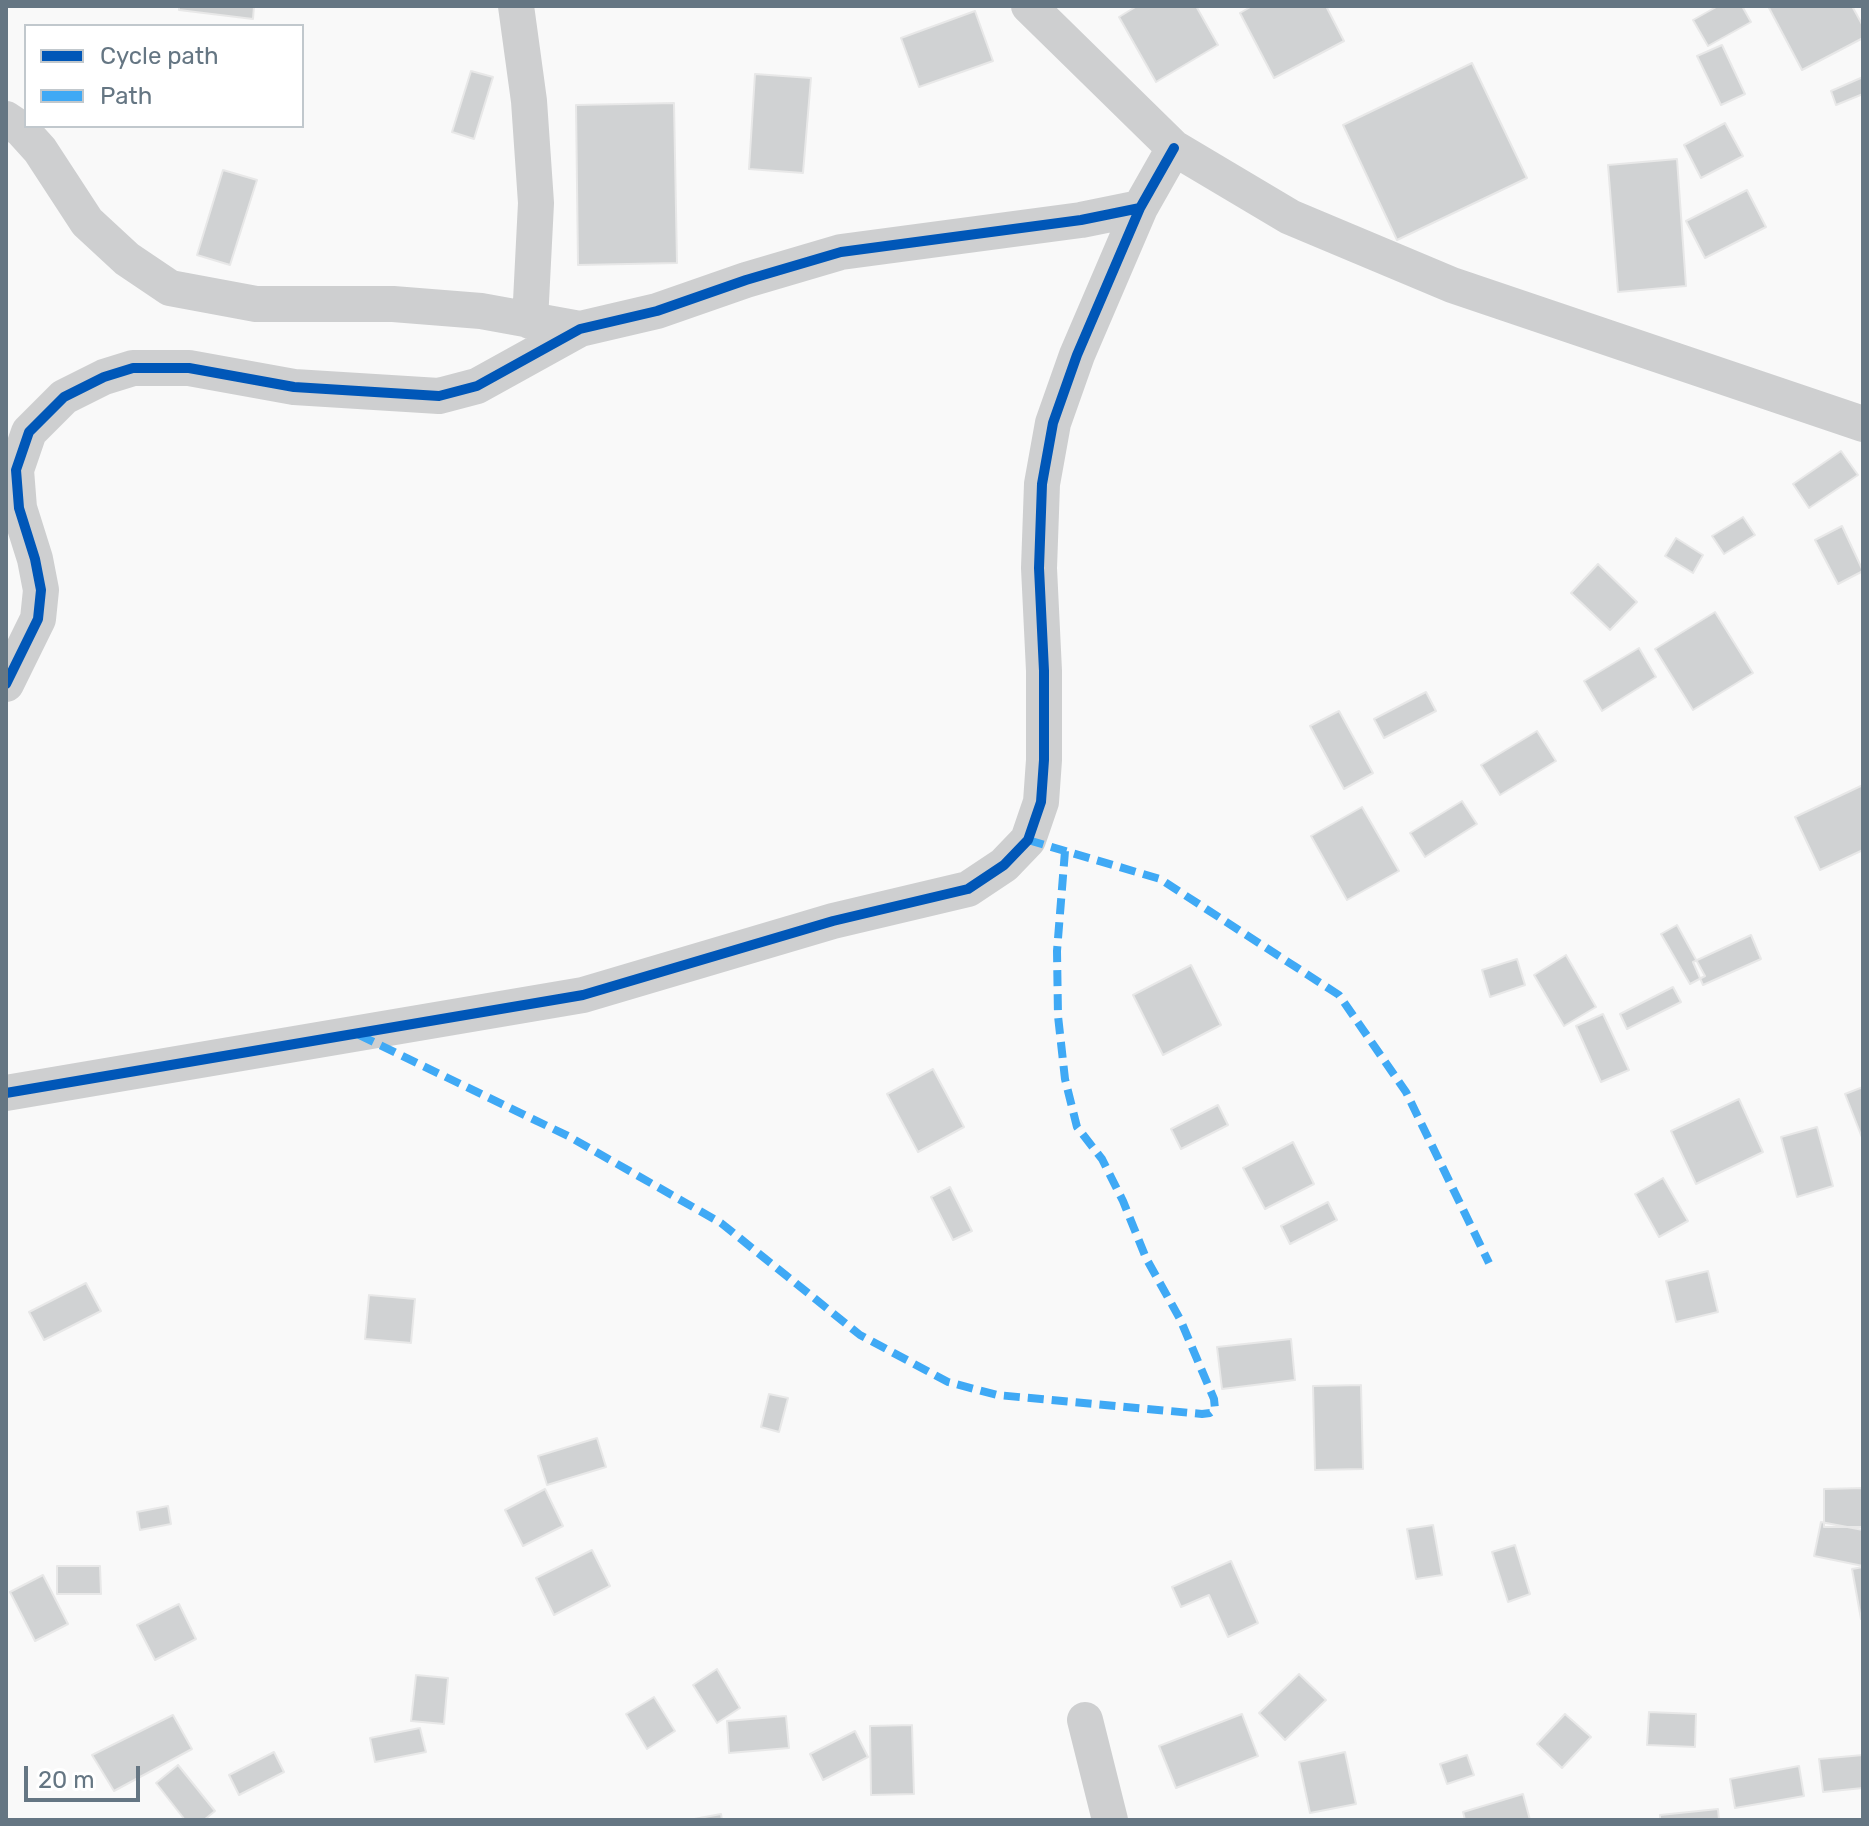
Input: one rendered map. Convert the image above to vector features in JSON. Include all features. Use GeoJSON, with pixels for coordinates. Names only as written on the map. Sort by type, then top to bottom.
{"type":"FeatureCollection","features":[{"type":"Feature","properties":{"kind":"street"},"geometry":{"type":"LineString","coordinates":[[516,6],[529,101],[536,203],[530,321]]}},
{"type":"Feature","properties":{"kind":"street"},"geometry":{"type":"LineString","coordinates":[[1029,6],[1174,148],[1290,217],[1452,285],[1863,424]]}},
{"type":"Feature","properties":{"kind":"street"},"geometry":{"type":"LineString","coordinates":[[6,119],[21,129],[40,150],[87,222],[127,259],[170,288],[256,304],[393,304],[481,311],[580,329]]}},
{"type":"Feature","properties":{"kind":"street"},"geometry":{"type":"LineString","coordinates":[[6,1093],[583,995],[833,921],[968,889],[1004,865],[1028,840],[1041,802],[1044,671],[1039,568],[1045,457],[1053,423],[1077,355],[1140,208],[1174,148]]}},
{"type":"Feature","properties":{"kind":"street"},"geometry":{"type":"LineString","coordinates":[[6,684],[38,619],[41,590],[19,508],[16,470],[29,432],[64,397],[104,377],[133,368],[189,368],[294,387],[439,396],[477,386],[580,329],[657,311],[841,252],[1081,220],[1140,208]]}},
{"type":"Feature","properties":{"kind":"street"},"geometry":{"type":"LineString","coordinates":[[1085,1720],[1110,1820]]}},
{"type":"Feature","properties":{"kind":"building"},"geometry":{"type":"Polygon","coordinates":[[[179,6],[254,6],[253,19],[179,10],[179,6]]]}},
{"type":"Feature","properties":{"kind":"building"},"geometry":{"type":"Polygon","coordinates":[[[1137,6],[1196,6],[1218,45],[1156,82],[1119,17],[1137,6]]]}},
{"type":"Feature","properties":{"kind":"building"},"geometry":{"type":"Polygon","coordinates":[[[1252,6],[1326,6],[1344,41],[1274,78],[1240,13],[1252,6]]]}},
{"type":"Feature","properties":{"kind":"building"},"geometry":{"type":"Polygon","coordinates":[[[1718,6],[1742,6],[1751,22],[1708,46],[1693,20],[1718,6]]]}},
{"type":"Feature","properties":{"kind":"building"},"geometry":{"type":"Polygon","coordinates":[[[1768,6],[1852,6],[1863,26],[1863,38],[1802,70],[1768,6]]]}},
{"type":"Feature","properties":{"kind":"building"},"geometry":{"type":"Polygon","coordinates":[[[975,11],[993,61],[919,87],[901,38],[975,11]]]}},
{"type":"Feature","properties":{"kind":"building"},"geometry":{"type":"Polygon","coordinates":[[[1722,45],[1745,94],[1721,105],[1697,56],[1722,45]]]}},
{"type":"Feature","properties":{"kind":"building"},"geometry":{"type":"Polygon","coordinates":[[[1472,63],[1527,178],[1397,240],[1343,125],[1472,63]]]}},
{"type":"Feature","properties":{"kind":"building"},"geometry":{"type":"Polygon","coordinates":[[[471,71],[493,77],[474,139],[452,132],[471,71]]]}},
{"type":"Feature","properties":{"kind":"building"},"geometry":{"type":"Polygon","coordinates":[[[755,74],[811,78],[803,173],[749,169],[755,74]]]}},
{"type":"Feature","properties":{"kind":"building"},"geometry":{"type":"Polygon","coordinates":[[[1863,77],[1863,94],[1836,105],[1831,91],[1863,77]]]}},
{"type":"Feature","properties":{"kind":"building"},"geometry":{"type":"Polygon","coordinates":[[[674,103],[677,263],[578,265],[576,105],[674,103]]]}},
{"type":"Feature","properties":{"kind":"building"},"geometry":{"type":"Polygon","coordinates":[[[1725,123],[1743,156],[1701,178],[1684,145],[1725,123]]]}},
{"type":"Feature","properties":{"kind":"building"},"geometry":{"type":"Polygon","coordinates":[[[1677,159],[1686,286],[1618,292],[1608,165],[1677,159]]]}},
{"type":"Feature","properties":{"kind":"building"},"geometry":{"type":"Polygon","coordinates":[[[223,170],[257,180],[230,265],[197,255],[223,170]]]}},
{"type":"Feature","properties":{"kind":"building"},"geometry":{"type":"Polygon","coordinates":[[[1747,190],[1766,227],[1705,258],[1686,221],[1747,190]]]}},
{"type":"Feature","properties":{"kind":"building"},"geometry":{"type":"Polygon","coordinates":[[[1841,451],[1858,475],[1809,508],[1793,484],[1841,451]]]}},
{"type":"Feature","properties":{"kind":"building"},"geometry":{"type":"Polygon","coordinates":[[[1743,517],[1755,535],[1724,554],[1712,536],[1743,517]]]}},
{"type":"Feature","properties":{"kind":"building"},"geometry":{"type":"Polygon","coordinates":[[[1842,526],[1863,571],[1838,584],[1815,540],[1842,526]]]}},
{"type":"Feature","properties":{"kind":"building"},"geometry":{"type":"Polygon","coordinates":[[[1676,538],[1703,555],[1693,573],[1665,556],[1676,538]]]}},
{"type":"Feature","properties":{"kind":"building"},"geometry":{"type":"Polygon","coordinates":[[[1598,564],[1637,602],[1610,630],[1571,593],[1598,564]]]}},
{"type":"Feature","properties":{"kind":"building"},"geometry":{"type":"Polygon","coordinates":[[[1715,612],[1753,673],[1693,710],[1655,649],[1715,612]]]}},
{"type":"Feature","properties":{"kind":"building"},"geometry":{"type":"Polygon","coordinates":[[[1639,648],[1656,677],[1602,711],[1584,681],[1639,648]]]}},
{"type":"Feature","properties":{"kind":"building"},"geometry":{"type":"Polygon","coordinates":[[[1426,692],[1436,711],[1384,738],[1374,719],[1426,692]]]}},
{"type":"Feature","properties":{"kind":"building"},"geometry":{"type":"Polygon","coordinates":[[[1339,711],[1373,773],[1344,789],[1310,726],[1339,711]]]}},
{"type":"Feature","properties":{"kind":"building"},"geometry":{"type":"Polygon","coordinates":[[[1537,731],[1556,761],[1500,795],[1481,765],[1537,731]]]}},
{"type":"Feature","properties":{"kind":"building"},"geometry":{"type":"Polygon","coordinates":[[[1863,785],[1863,850],[1820,870],[1795,817],[1863,785]]]}},
{"type":"Feature","properties":{"kind":"building"},"geometry":{"type":"Polygon","coordinates":[[[1462,801],[1477,824],[1425,857],[1410,833],[1462,801]]]}},
{"type":"Feature","properties":{"kind":"building"},"geometry":{"type":"Polygon","coordinates":[[[1362,807],[1399,871],[1347,900],[1311,836],[1362,807]]]}},
{"type":"Feature","properties":{"kind":"building"},"geometry":{"type":"Polygon","coordinates":[[[1677,925],[1705,976],[1690,984],[1661,934],[1677,925]]]}},
{"type":"Feature","properties":{"kind":"building"},"geometry":{"type":"Polygon","coordinates":[[[1751,935],[1761,959],[1703,985],[1693,962],[1751,935]]]}},
{"type":"Feature","properties":{"kind":"building"},"geometry":{"type":"Polygon","coordinates":[[[1566,955],[1596,1007],[1564,1026],[1534,975],[1566,955]]]}},
{"type":"Feature","properties":{"kind":"building"},"geometry":{"type":"Polygon","coordinates":[[[1517,959],[1525,985],[1490,997],[1482,970],[1517,959]]]}},
{"type":"Feature","properties":{"kind":"building"},"geometry":{"type":"Polygon","coordinates":[[[1191,965],[1221,1025],[1163,1055],[1133,995],[1191,965]]]}},
{"type":"Feature","properties":{"kind":"building"},"geometry":{"type":"Polygon","coordinates":[[[1673,987],[1681,1002],[1627,1029],[1620,1014],[1673,987]]]}},
{"type":"Feature","properties":{"kind":"building"},"geometry":{"type":"Polygon","coordinates":[[[1603,1014],[1629,1070],[1601,1082],[1576,1026],[1603,1014]]]}},
{"type":"Feature","properties":{"kind":"building"},"geometry":{"type":"Polygon","coordinates":[[[933,1069],[964,1127],[918,1152],[887,1094],[933,1069]]]}},
{"type":"Feature","properties":{"kind":"building"},"geometry":{"type":"Polygon","coordinates":[[[1863,1087],[1863,1140],[1845,1094],[1863,1087]]]}},
{"type":"Feature","properties":{"kind":"building"},"geometry":{"type":"Polygon","coordinates":[[[1739,1099],[1763,1152],[1696,1184],[1671,1131],[1739,1099]]]}},
{"type":"Feature","properties":{"kind":"building"},"geometry":{"type":"Polygon","coordinates":[[[1218,1105],[1228,1125],[1181,1149],[1171,1129],[1218,1105]]]}},
{"type":"Feature","properties":{"kind":"building"},"geometry":{"type":"Polygon","coordinates":[[[1817,1127],[1833,1186],[1797,1197],[1781,1137],[1817,1127]]]}},
{"type":"Feature","properties":{"kind":"building"},"geometry":{"type":"Polygon","coordinates":[[[1293,1142],[1314,1184],[1265,1209],[1243,1168],[1293,1142]]]}},
{"type":"Feature","properties":{"kind":"building"},"geometry":{"type":"Polygon","coordinates":[[[1663,1178],[1688,1221],[1659,1237],[1635,1194],[1663,1178]]]}},
{"type":"Feature","properties":{"kind":"building"},"geometry":{"type":"Polygon","coordinates":[[[950,1187],[972,1231],[953,1240],[931,1197],[950,1187]]]}},
{"type":"Feature","properties":{"kind":"building"},"geometry":{"type":"Polygon","coordinates":[[[1328,1202],[1337,1220],[1290,1244],[1281,1226],[1328,1202]]]}},
{"type":"Feature","properties":{"kind":"building"},"geometry":{"type":"Polygon","coordinates":[[[1708,1271],[1718,1312],[1676,1322],[1666,1281],[1708,1271]]]}},
{"type":"Feature","properties":{"kind":"building"},"geometry":{"type":"Polygon","coordinates":[[[86,1283],[101,1311],[44,1340],[29,1312],[86,1283]]]}},
{"type":"Feature","properties":{"kind":"building"},"geometry":{"type":"Polygon","coordinates":[[[369,1295],[415,1299],[411,1343],[365,1339],[369,1295]]]}},
{"type":"Feature","properties":{"kind":"building"},"geometry":{"type":"Polygon","coordinates":[[[1291,1339],[1295,1380],[1222,1389],[1217,1347],[1291,1339]]]}},
{"type":"Feature","properties":{"kind":"building"},"geometry":{"type":"Polygon","coordinates":[[[1361,1385],[1363,1469],[1315,1470],[1313,1386],[1361,1385]]]}},
{"type":"Feature","properties":{"kind":"building"},"geometry":{"type":"Polygon","coordinates":[[[769,1394],[788,1398],[779,1432],[761,1427],[769,1394]]]}},
{"type":"Feature","properties":{"kind":"building"},"geometry":{"type":"Polygon","coordinates":[[[597,1438],[606,1467],[547,1485],[538,1456],[597,1438]]]}},
{"type":"Feature","properties":{"kind":"building"},"geometry":{"type":"Polygon","coordinates":[[[1863,1488],[1863,1527],[1824,1527],[1824,1489],[1863,1488]]]}},
{"type":"Feature","properties":{"kind":"building"},"geometry":{"type":"Polygon","coordinates":[[[545,1489],[563,1526],[523,1546],[505,1510],[545,1489]]]}},
{"type":"Feature","properties":{"kind":"building"},"geometry":{"type":"Polygon","coordinates":[[[168,1506],[171,1524],[140,1530],[137,1512],[168,1506]]]}},
{"type":"Feature","properties":{"kind":"building"},"geometry":{"type":"Polygon","coordinates":[[[1821,1522],[1863,1530],[1863,1566],[1814,1556],[1821,1522]]]}},
{"type":"Feature","properties":{"kind":"building"},"geometry":{"type":"Polygon","coordinates":[[[1433,1525],[1442,1575],[1416,1579],[1407,1529],[1433,1525]]]}},
{"type":"Feature","properties":{"kind":"building"},"geometry":{"type":"Polygon","coordinates":[[[1515,1545],[1530,1594],[1508,1602],[1492,1552],[1515,1545]]]}},
{"type":"Feature","properties":{"kind":"building"},"geometry":{"type":"Polygon","coordinates":[[[592,1550],[610,1586],[554,1615],[536,1578],[592,1550]]]}},
{"type":"Feature","properties":{"kind":"building"},"geometry":{"type":"Polygon","coordinates":[[[1231,1561],[1258,1623],[1228,1637],[1209,1595],[1181,1607],[1172,1587],[1231,1561]]]}},
{"type":"Feature","properties":{"kind":"building"},"geometry":{"type":"Polygon","coordinates":[[[57,1566],[100,1566],[101,1594],[57,1594],[57,1566]]]}},
{"type":"Feature","properties":{"kind":"building"},"geometry":{"type":"Polygon","coordinates":[[[1863,1567],[1863,1618],[1861,1619],[1852,1569],[1863,1567]]]}},
{"type":"Feature","properties":{"kind":"building"},"geometry":{"type":"Polygon","coordinates":[[[43,1575],[68,1624],[35,1641],[10,1592],[43,1575]]]}},
{"type":"Feature","properties":{"kind":"building"},"geometry":{"type":"Polygon","coordinates":[[[179,1604],[196,1639],[155,1660],[137,1625],[179,1604]]]}},
{"type":"Feature","properties":{"kind":"building"},"geometry":{"type":"Polygon","coordinates":[[[717,1669],[740,1708],[717,1723],[693,1685],[717,1669]]]}},
{"type":"Feature","properties":{"kind":"building"},"geometry":{"type":"Polygon","coordinates":[[[1299,1674],[1326,1700],[1285,1740],[1259,1713],[1299,1674]]]}},
{"type":"Feature","properties":{"kind":"building"},"geometry":{"type":"Polygon","coordinates":[[[416,1675],[448,1678],[444,1724],[411,1721],[416,1675]]]}},
{"type":"Feature","properties":{"kind":"building"},"geometry":{"type":"Polygon","coordinates":[[[654,1697],[675,1731],[647,1749],[626,1714],[654,1697]]]}},
{"type":"Feature","properties":{"kind":"building"},"geometry":{"type":"Polygon","coordinates":[[[1649,1712],[1696,1714],[1695,1747],[1647,1745],[1649,1712]]]}},
{"type":"Feature","properties":{"kind":"building"},"geometry":{"type":"Polygon","coordinates":[[[1242,1714],[1258,1756],[1176,1788],[1159,1746],[1242,1714]]]}},
{"type":"Feature","properties":{"kind":"building"},"geometry":{"type":"Polygon","coordinates":[[[1565,1714],[1591,1737],[1562,1768],[1537,1744],[1565,1714]]]}},
{"type":"Feature","properties":{"kind":"building"},"geometry":{"type":"Polygon","coordinates":[[[173,1715],[192,1749],[114,1791],[92,1755],[173,1715]]]}},
{"type":"Feature","properties":{"kind":"building"},"geometry":{"type":"Polygon","coordinates":[[[786,1716],[789,1748],[729,1753],[727,1721],[786,1716]]]}},
{"type":"Feature","properties":{"kind":"building"},"geometry":{"type":"Polygon","coordinates":[[[912,1725],[914,1794],[871,1795],[870,1726],[912,1725]]]}},
{"type":"Feature","properties":{"kind":"building"},"geometry":{"type":"Polygon","coordinates":[[[420,1728],[426,1752],[375,1762],[370,1738],[420,1728]]]}},
{"type":"Feature","properties":{"kind":"building"},"geometry":{"type":"Polygon","coordinates":[[[855,1731],[868,1757],[823,1780],[810,1754],[855,1731]]]}},
{"type":"Feature","properties":{"kind":"building"},"geometry":{"type":"Polygon","coordinates":[[[274,1752],[284,1772],[239,1795],[229,1775],[274,1752]]]}},
{"type":"Feature","properties":{"kind":"building"},"geometry":{"type":"Polygon","coordinates":[[[1345,1752],[1356,1804],[1310,1813],[1299,1762],[1345,1752]]]}},
{"type":"Feature","properties":{"kind":"building"},"geometry":{"type":"Polygon","coordinates":[[[1467,1755],[1474,1775],[1447,1784],[1440,1764],[1467,1755]]]}},
{"type":"Feature","properties":{"kind":"building"},"geometry":{"type":"Polygon","coordinates":[[[1863,1755],[1863,1788],[1823,1792],[1819,1759],[1863,1755]]]}},
{"type":"Feature","properties":{"kind":"building"},"geometry":{"type":"Polygon","coordinates":[[[178,1765],[215,1811],[204,1820],[185,1820],[156,1783],[178,1765]]]}},
{"type":"Feature","properties":{"kind":"building"},"geometry":{"type":"Polygon","coordinates":[[[1799,1766],[1804,1796],[1735,1808],[1730,1779],[1799,1766]]]}},
{"type":"Feature","properties":{"kind":"building"},"geometry":{"type":"Polygon","coordinates":[[[1523,1794],[1530,1820],[1465,1820],[1463,1812],[1523,1794]]]}},
{"type":"Feature","properties":{"kind":"building"},"geometry":{"type":"Polygon","coordinates":[[[1718,1809],[1719,1820],[1660,1820],[1660,1815],[1718,1809]]]}},
{"type":"Feature","properties":{"kind":"building"},"geometry":{"type":"Polygon","coordinates":[[[721,1814],[722,1820],[689,1820],[721,1814]]]}},
{"type":"Feature","properties":{"kind":"marked path"},"geometry":{"type":"LineString","coordinates":[[1028,840],[1160,879],[1339,995],[1406,1092],[1489,1263]]}},
{"type":"Feature","properties":{"kind":"marked path"},"geometry":{"type":"LineString","coordinates":[[359,1035],[568,1136],[721,1223],[860,1335],[948,1382],[997,1395],[1210,1413],[1215,1409],[1214,1399],[1180,1319],[1146,1258],[1102,1159],[1077,1127],[1065,1079],[1058,1016],[1057,951],[1065,851]]}},
{"type":"Feature","properties":{"kind":"cycle path"},"geometry":{"type":"LineString","coordinates":[[6,1093],[583,995],[833,921],[968,889],[1004,865],[1028,840],[1041,802],[1044,671],[1039,568],[1042,484],[1053,423],[1077,355],[1140,208],[1174,148]]}},
{"type":"Feature","properties":{"kind":"cycle path"},"geometry":{"type":"LineString","coordinates":[[6,684],[38,619],[41,590],[19,508],[16,470],[29,432],[64,397],[104,377],[133,368],[189,368],[294,387],[439,396],[477,386],[580,329],[657,311],[841,252],[1081,220],[1140,208]]}}]}
